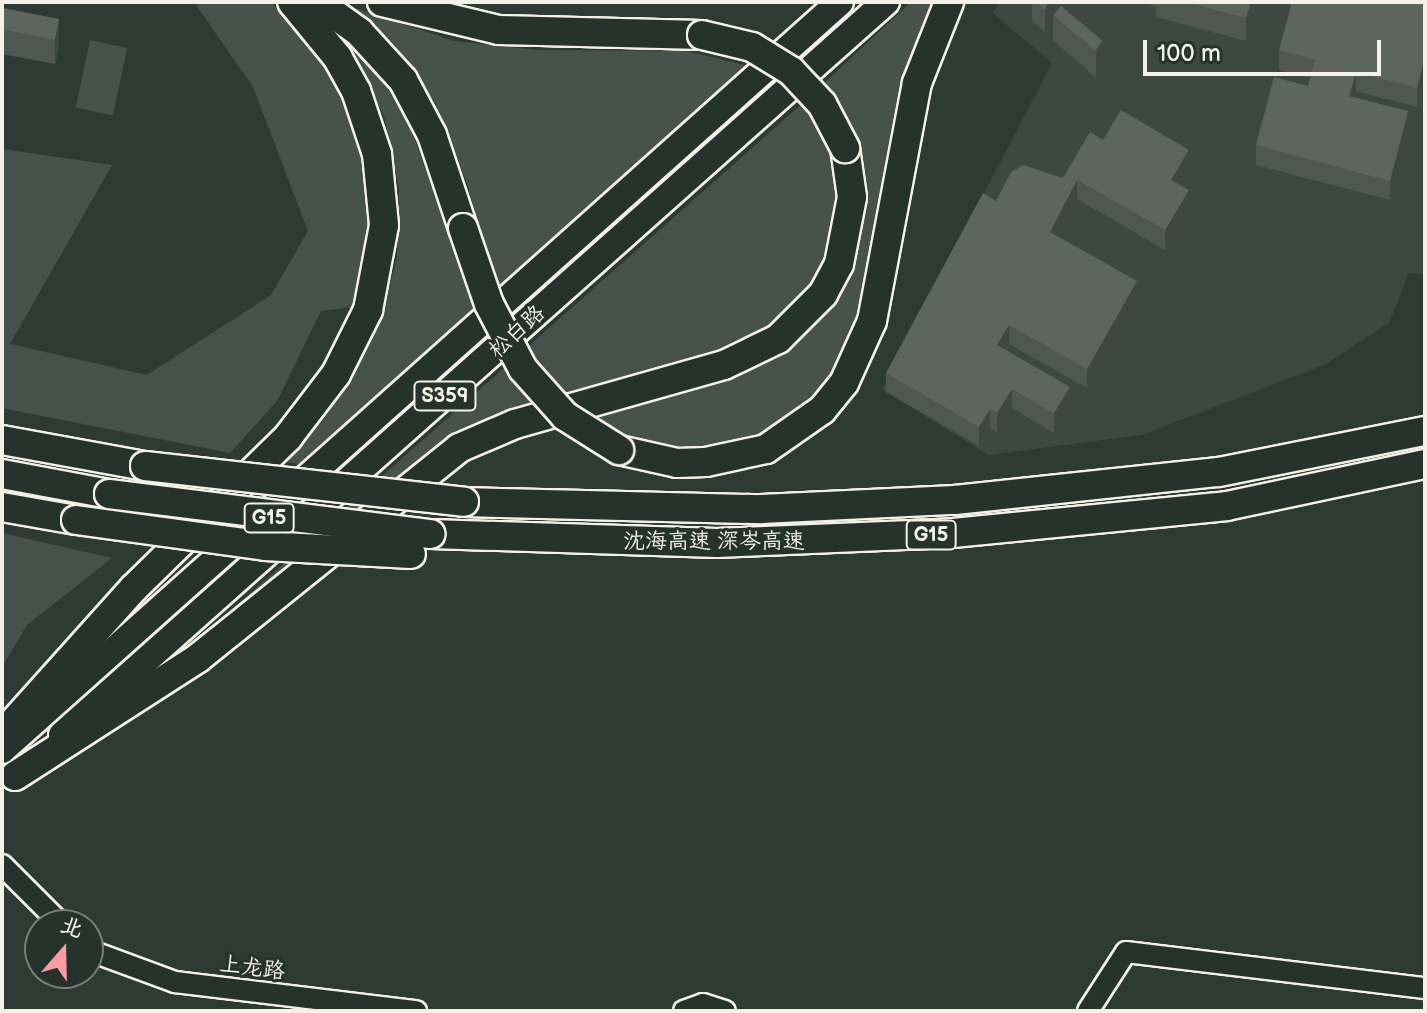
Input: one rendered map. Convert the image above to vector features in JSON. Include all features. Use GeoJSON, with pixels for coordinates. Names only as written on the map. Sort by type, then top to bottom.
{"type":"FeatureCollection","features":[{"type":"Feature","properties":{"kind":"highway"},"geometry":{"type":"LineString","coordinates":[[2,735],[134,588],[288,437],[336,374],[368,310],[384,225],[377,154],[356,91],[338,58],[292,2]]}},
{"type":"Feature","properties":{"kind":"highway"},"geometry":{"type":"LineString","coordinates":[[317,2],[359,32],[403,80],[432,135],[489,304],[523,369],[565,416],[619,450],[677,463],[706,462],[766,449],[822,410],[844,383],[872,321],[917,83],[949,2]]}},
{"type":"Feature","properties":{"kind":"highway"},"geometry":{"type":"LineString","coordinates":[[9,782],[198,658],[459,448],[515,424],[724,365],[778,339],[823,294],[839,264],[850,231],[852,197],[845,148],[822,104],[791,71],[752,47],[702,35],[499,30],[382,2]]}},
{"type":"Feature","properties":{"kind":"highway","name":"沈海高速 深岑高速"},"geometry":{"type":"LineString","coordinates":[[2,440],[145,466],[464,502],[675,509],[955,500],[1219,472],[1425,431]]}},
{"type":"Feature","properties":{"kind":"highway","name":"沈海高速 深岑高速"},"geometry":{"type":"LineString","coordinates":[[421,544],[814,541],[1030,528],[1254,501],[1425,464]]}},
{"type":"Feature","properties":{"kind":"highway","name":"G15"},"geometry":{"type":"LineString","coordinates":[[2,474],[421,544]]}},
{"type":"Feature","properties":{"kind":"highway"},"geometry":{"type":"LineString","coordinates":[[2,507],[265,546],[421,544]]}},
{"type":"Feature","properties":{"kind":"main road","name":"松白路"},"geometry":{"type":"LineString","coordinates":[[2,750],[840,2]]}},
{"type":"Feature","properties":{"kind":"main road","name":"松白路"},"geometry":{"type":"LineString","coordinates":[[9,782],[886,2]]}},
{"type":"Feature","properties":{"kind":"street"},"geometry":{"type":"LineString","coordinates":[[2,865],[46,909]]}},
{"type":"Feature","properties":{"kind":"street"},"geometry":{"type":"LineString","coordinates":[[1088,1011],[1126,952],[1425,988]]}},
{"type":"Feature","properties":{"kind":"street","name":"上龙路"},"geometry":{"type":"LineString","coordinates":[[104,956],[175,982],[416,1011]]}},
{"type":"Feature","properties":{"kind":"street"},"geometry":{"type":"LineString","coordinates":[[684,1011],[703,1004],[725,1011]]}},
{"type":"Feature","properties":{"kind":"shaded area"},"geometry":{"type":"Polygon","coordinates":[[[194,2],[270,2],[275,6],[325,66],[342,98],[354,125],[368,191],[366,253],[352,307],[321,311],[277,401],[230,453],[2,408],[2,149],[112,165],[10,344],[147,375],[271,295],[308,231],[253,87],[194,2]]]}},
{"type":"Feature","properties":{"kind":"shaded area"},"geometry":{"type":"Polygon","coordinates":[[[911,2],[936,2],[906,80],[861,318],[835,374],[817,397],[769,432],[741,444],[683,452],[624,439],[585,417],[761,363],[785,349],[833,300],[861,233],[864,197],[849,128],[823,84],[911,2]]]}},
{"type":"Feature","properties":{"kind":"shaded area"},"geometry":{"type":"Polygon","coordinates":[[[999,2],[1425,2],[1425,274],[1409,273],[1389,323],[1324,365],[1142,435],[988,455],[882,389],[1052,63],[993,13],[999,2]]]}},
{"type":"Feature","properties":{"kind":"shaded area"},"geometry":{"type":"Polygon","coordinates":[[[355,8],[454,41],[537,50],[687,51],[748,66],[496,290],[467,183],[434,101],[395,45],[355,8]]]}},
{"type":"Feature","properties":{"kind":"shaded area"},"geometry":{"type":"Polygon","coordinates":[[[341,37],[372,66],[406,115],[475,308],[299,464],[285,462],[326,416],[366,352],[382,316],[397,257],[399,188],[384,116],[341,37]]]}},
{"type":"Feature","properties":{"kind":"shaded area"},"geometry":{"type":"Polygon","coordinates":[[[90,40],[127,48],[113,115],[76,107],[90,40]]]}},
{"type":"Feature","properties":{"kind":"shaded area"},"geometry":{"type":"Polygon","coordinates":[[[805,101],[833,151],[840,197],[828,260],[813,287],[771,329],[720,354],[511,412],[453,438],[184,652],[805,101]]]}},
{"type":"Feature","properties":{"kind":"shaded area"},"geometry":{"type":"Polygon","coordinates":[[[2,533],[112,558],[27,625],[2,667],[2,533]]]}},
{"type":"Feature","properties":{"kind":"building"},"geometry":{"type":"Polygon","coordinates":[[[1036,2],[1048,2],[1045,10],[1036,2]]]}},
{"type":"Feature","properties":{"kind":"building"},"geometry":{"type":"Polygon","coordinates":[[[1185,2],[1251,2],[1246,18],[1185,2]]]}},
{"type":"Feature","properties":{"kind":"building"},"geometry":{"type":"Polygon","coordinates":[[[1292,2],[1425,2],[1425,56],[1417,88],[1356,72],[1349,96],[1408,111],[1390,181],[1256,145],[1274,77],[1308,86],[1315,60],[1279,50],[1292,2]]]}},
{"type":"Feature","properties":{"kind":"building"},"geometry":{"type":"Polygon","coordinates":[[[1061,6],[1102,41],[1095,50],[1053,15],[1061,6]]]}},
{"type":"Feature","properties":{"kind":"building"},"geometry":{"type":"Polygon","coordinates":[[[2,8],[59,19],[55,40],[2,29],[2,8]]]}},
{"type":"Feature","properties":{"kind":"building"},"geometry":{"type":"Polygon","coordinates":[[[1121,110],[1189,150],[1171,180],[1189,190],[1165,230],[1077,180],[1050,232],[1137,281],[1087,369],[1009,325],[997,345],[1070,387],[1054,413],[1012,389],[997,413],[990,409],[979,427],[886,373],[983,193],[996,201],[1011,172],[1023,165],[1063,178],[1090,132],[1103,140],[1121,110]]]}}]}
